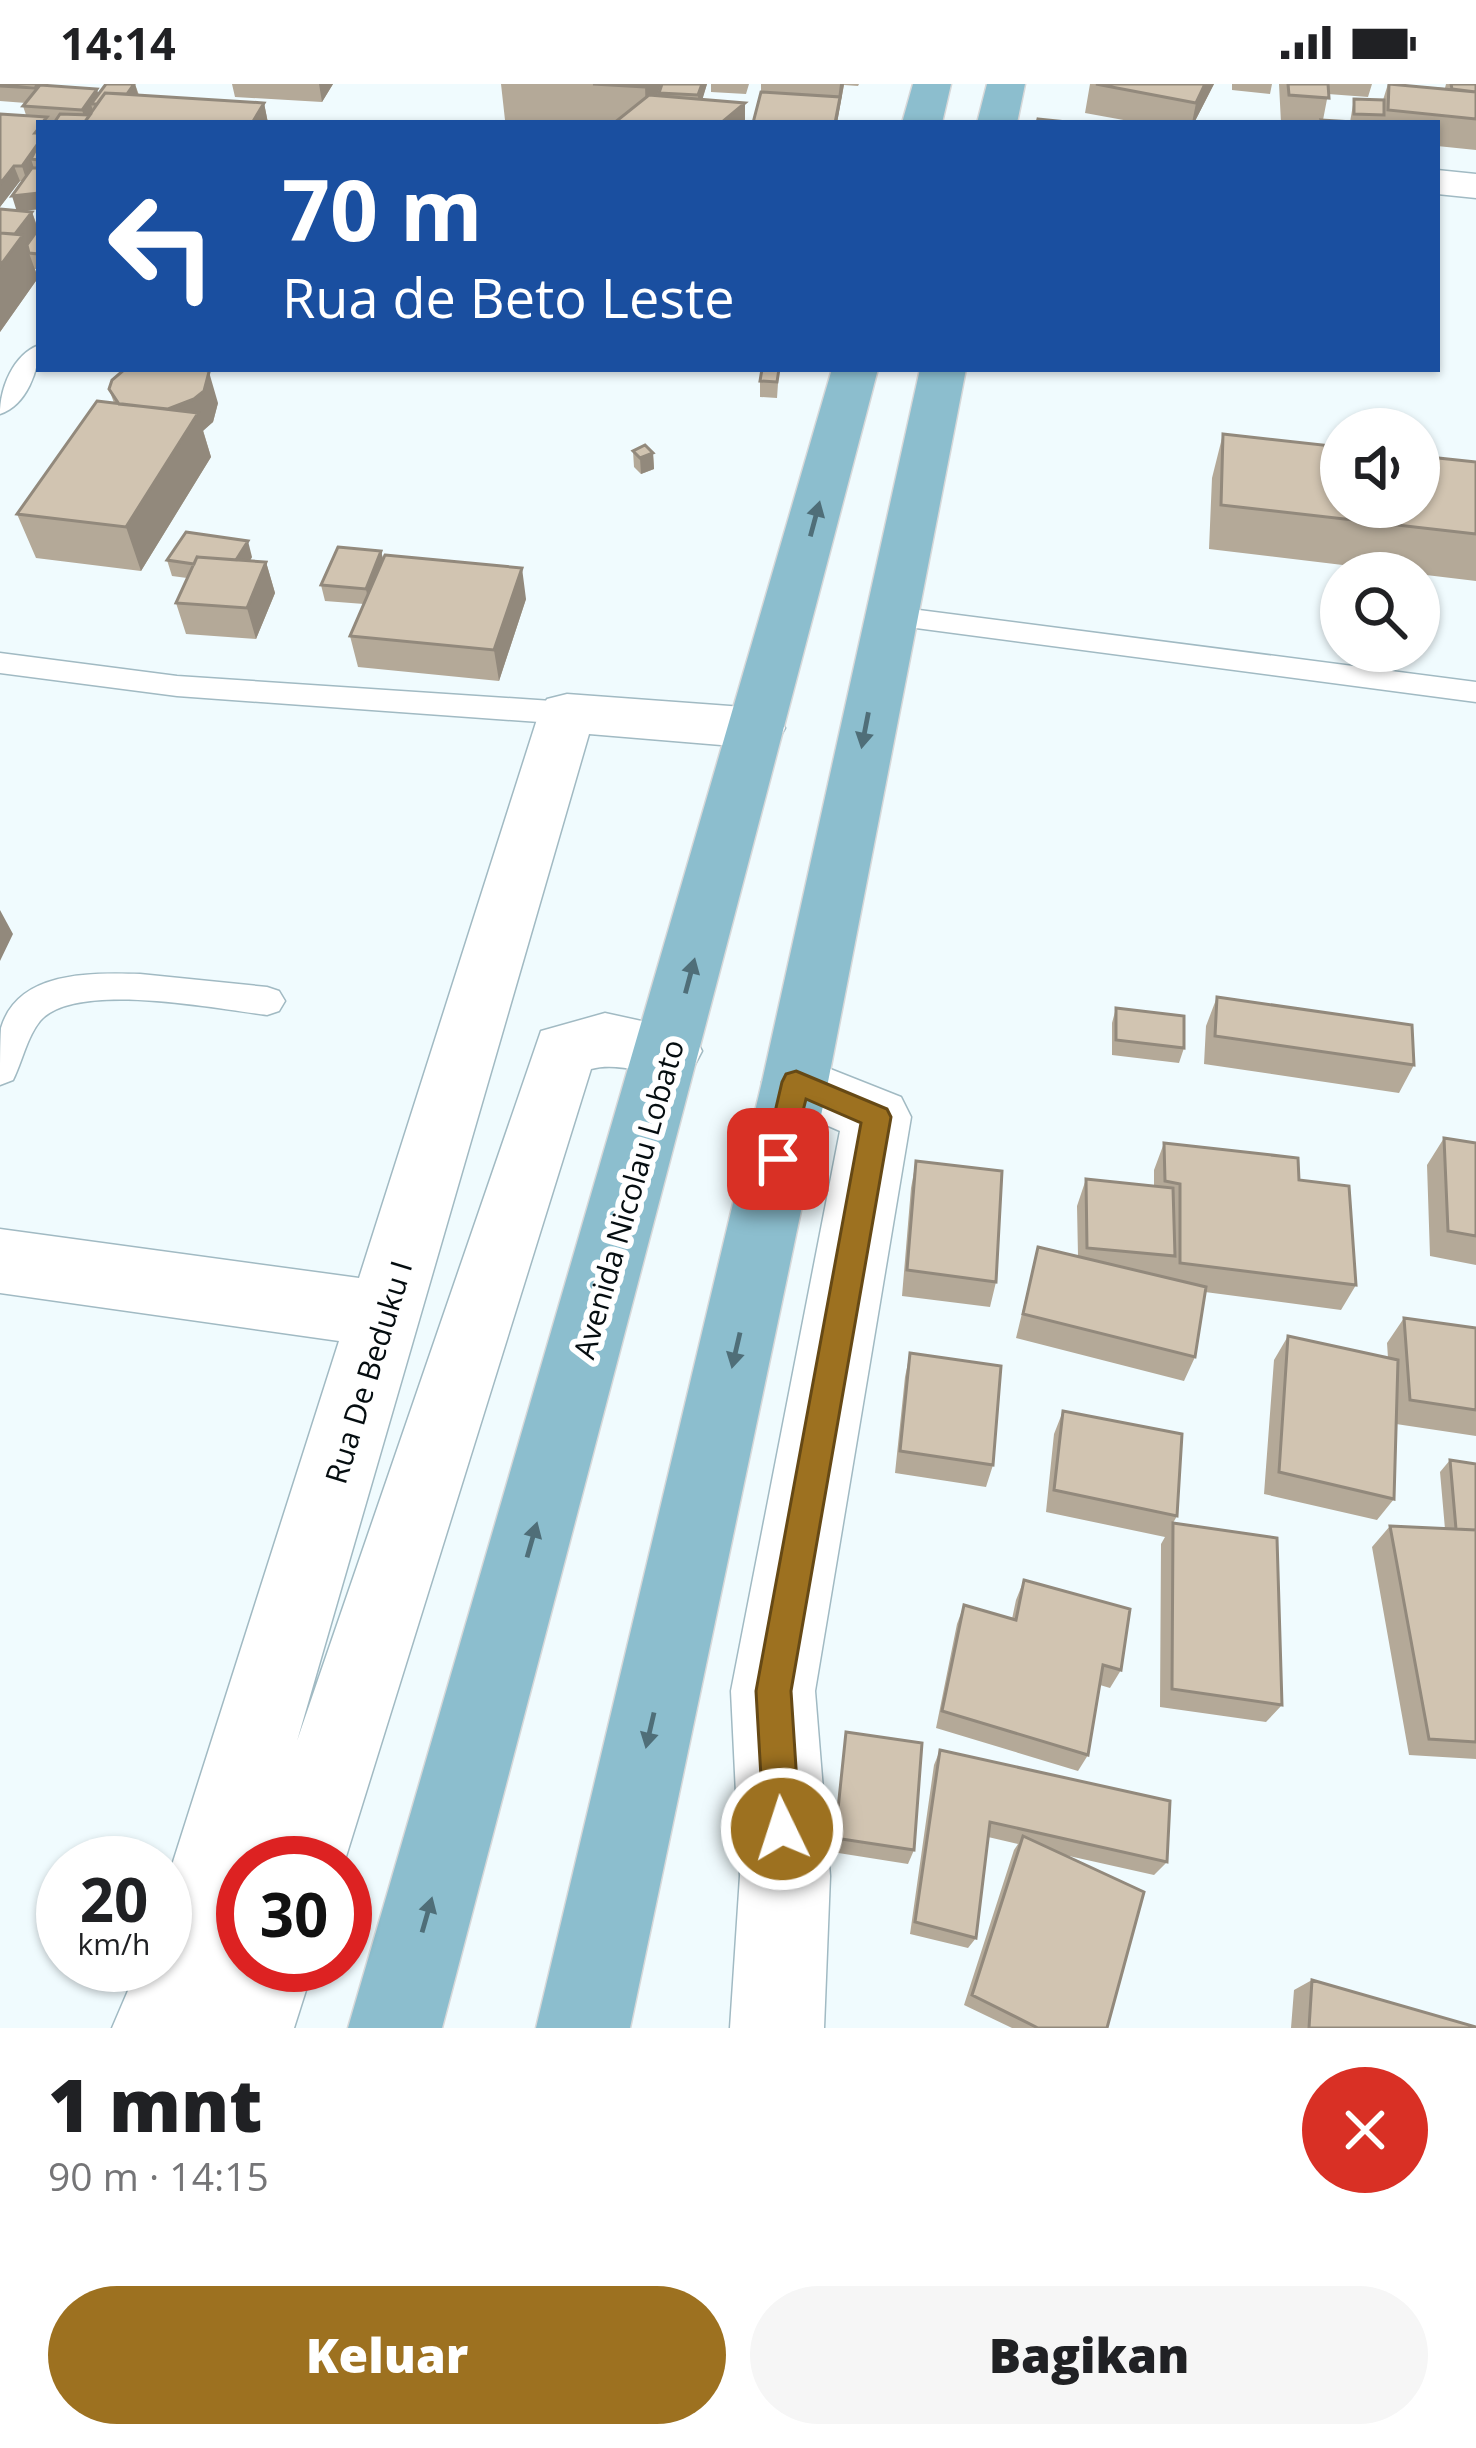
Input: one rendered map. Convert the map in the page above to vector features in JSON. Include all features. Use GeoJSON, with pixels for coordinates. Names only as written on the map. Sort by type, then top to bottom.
{"type":"FeatureCollection","features":[{"type":"Feature","properties":{"kind":"main road"},"geometry":{"type":"LineString","coordinates":[[923,120],[932,84]]}},
{"type":"Feature","properties":{"kind":"main road","name":"Avenida Nicolau Lobato"},"geometry":{"type":"LineString","coordinates":[[395,2028],[854,372]]}},
{"type":"Feature","properties":{"kind":"main road"},"geometry":{"type":"LineString","coordinates":[[583,2028],[796,1082],[888,616],[942,372]]}},
{"type":"Feature","properties":{"kind":"main road"},"geometry":{"type":"LineString","coordinates":[[792,604],[888,616]]}},
{"type":"Feature","properties":{"kind":"street"},"geometry":{"type":"LineString","coordinates":[[1440,182],[1476,186]]}},
{"type":"Feature","properties":{"kind":"street"},"geometry":{"type":"LineString","coordinates":[[567,712],[757,728]]}},
{"type":"Feature","properties":{"kind":"street","name":"Rua De Beduku I"},"geometry":{"type":"LineString","coordinates":[[159,2028],[190,1949],[387,1315],[567,712]]}},
{"type":"Feature","properties":{"kind":"street"},"geometry":{"type":"LineString","coordinates":[[310,1836],[564,1050],[605,1039],[669,1051]]}},
{"type":"Feature","properties":{"kind":"street"},"geometry":{"type":"LineString","coordinates":[[777,2028],[785,1876],[773,1691],[877,1117],[796,1082]]}},
{"type":"Feature","properties":{"kind":"street"},"geometry":{"type":"LineString","coordinates":[[0,1261],[387,1315]]}},
{"type":"Feature","properties":{"kind":"street"},"geometry":{"type":"LineString","coordinates":[[247,2028],[259,1992]]}},
{"type":"Feature","properties":{"kind":"lane"},"geometry":{"type":"LineString","coordinates":[[0,406],[36,357]]}},
{"type":"Feature","properties":{"kind":"lane"},"geometry":{"type":"LineString","coordinates":[[888,616],[1476,692]]}},
{"type":"Feature","properties":{"kind":"lane"},"geometry":{"type":"LineString","coordinates":[[0,663],[177,686],[567,712]]}},
{"type":"Feature","properties":{"kind":"lane"},"geometry":{"type":"LineString","coordinates":[[0,1070],[30,1008],[52,992],[84,986],[267,1001]]}},
{"type":"Feature","properties":{"kind":"building"},"geometry":{"type":"Polygon","coordinates":[[[0,84],[38,84],[35,88],[0,84]]]}},
{"type":"Feature","properties":{"kind":"building"},"geometry":{"type":"Polygon","coordinates":[[[106,84],[134,84],[127,94],[105,93],[97,104],[91,104],[106,84]]]}},
{"type":"Feature","properties":{"kind":"building"},"geometry":{"type":"Polygon","coordinates":[[[662,84],[702,84],[698,95],[659,93],[662,84]]]}},
{"type":"Feature","properties":{"kind":"building"},"geometry":{"type":"Polygon","coordinates":[[[1096,84],[1205,84],[1196,103],[1096,84]]]}},
{"type":"Feature","properties":{"kind":"building"},"geometry":{"type":"Polygon","coordinates":[[[1288,84],[1328,84],[1329,98],[1289,95],[1288,84]]]}},
{"type":"Feature","properties":{"kind":"building"},"geometry":{"type":"Polygon","coordinates":[[[1389,84],[1476,92],[1476,119],[1388,110],[1389,84]]]}},
{"type":"Feature","properties":{"kind":"building"},"geometry":{"type":"Polygon","coordinates":[[[1451,84],[1476,84],[1476,92],[1452,89],[1451,84]]]}},
{"type":"Feature","properties":{"kind":"building"},"geometry":{"type":"Polygon","coordinates":[[[40,85],[97,89],[82,110],[23,106],[40,85]]]}},
{"type":"Feature","properties":{"kind":"building"},"geometry":{"type":"Polygon","coordinates":[[[761,92],[840,97],[836,120],[754,120],[761,92]]]}},
{"type":"Feature","properties":{"kind":"building"},"geometry":{"type":"Polygon","coordinates":[[[105,93],[264,103],[254,120],[86,120],[105,93]]]}},
{"type":"Feature","properties":{"kind":"building"},"geometry":{"type":"Polygon","coordinates":[[[649,95],[745,103],[725,120],[618,120],[649,95]]]}},
{"type":"Feature","properties":{"kind":"building"},"geometry":{"type":"Polygon","coordinates":[[[1354,99],[1384,100],[1384,115],[1354,114],[1354,99]]]}},
{"type":"Feature","properties":{"kind":"building"},"geometry":{"type":"Polygon","coordinates":[[[0,114],[47,117],[36,120],[36,146],[0,184],[0,114]]]}},
{"type":"Feature","properties":{"kind":"building"},"geometry":{"type":"Polygon","coordinates":[[[60,114],[90,115],[86,120],[56,120],[60,114]]]}},
{"type":"Feature","properties":{"kind":"building"},"geometry":{"type":"Polygon","coordinates":[[[32,168],[36,168],[36,193],[12,196],[32,168]]]}},
{"type":"Feature","properties":{"kind":"building"},"geometry":{"type":"Polygon","coordinates":[[[0,209],[32,212],[15,234],[0,233],[0,209]]]}},
{"type":"Feature","properties":{"kind":"building"},"geometry":{"type":"Polygon","coordinates":[[[36,232],[36,254],[29,253],[27,245],[36,232]]]}},
{"type":"Feature","properties":{"kind":"building"},"geometry":{"type":"Polygon","coordinates":[[[0,233],[23,235],[0,266],[0,233]]]}},
{"type":"Feature","properties":{"kind":"building"},"geometry":{"type":"Polygon","coordinates":[[[121,372],[209,372],[204,391],[168,409],[119,404],[109,389],[121,372]]]}},
{"type":"Feature","properties":{"kind":"building"},"geometry":{"type":"Polygon","coordinates":[[[762,372],[779,372],[777,382],[760,381],[762,372]]]}},
{"type":"Feature","properties":{"kind":"building"},"geometry":{"type":"Polygon","coordinates":[[[97,401],[198,413],[126,527],[17,514],[97,401]]]}},
{"type":"Feature","properties":{"kind":"building"},"geometry":{"type":"Polygon","coordinates":[[[1223,434],[1320,445],[1320,516],[1221,505],[1223,434]]]}},
{"type":"Feature","properties":{"kind":"building"},"geometry":{"type":"Polygon","coordinates":[[[645,445],[653,453],[640,458],[633,451],[645,445]]]}},
{"type":"Feature","properties":{"kind":"building"},"geometry":{"type":"Polygon","coordinates":[[[1440,458],[1476,462],[1476,534],[1423,528],[1440,528],[1440,458]]]}},
{"type":"Feature","properties":{"kind":"building"},"geometry":{"type":"Polygon","coordinates":[[[186,532],[248,541],[236,560],[197,557],[194,564],[167,560],[186,532]]]}},
{"type":"Feature","properties":{"kind":"building"},"geometry":{"type":"Polygon","coordinates":[[[338,547],[381,551],[366,589],[321,585],[338,547]]]}},
{"type":"Feature","properties":{"kind":"building"},"geometry":{"type":"Polygon","coordinates":[[[385,555],[522,568],[494,650],[350,636],[385,555]]]}},
{"type":"Feature","properties":{"kind":"building"},"geometry":{"type":"Polygon","coordinates":[[[197,557],[266,562],[247,608],[176,603],[197,557]]]}},
{"type":"Feature","properties":{"kind":"building"},"geometry":{"type":"Polygon","coordinates":[[[1217,997],[1412,1025],[1414,1065],[1215,1036],[1217,997]]]}},
{"type":"Feature","properties":{"kind":"building"},"geometry":{"type":"Polygon","coordinates":[[[1116,1008],[1184,1016],[1184,1048],[1116,1040],[1116,1008]]]}},
{"type":"Feature","properties":{"kind":"building"},"geometry":{"type":"Polygon","coordinates":[[[1444,1138],[1476,1143],[1476,1236],[1448,1231],[1444,1138]]]}},
{"type":"Feature","properties":{"kind":"building"},"geometry":{"type":"Polygon","coordinates":[[[1164,1143],[1298,1158],[1299,1180],[1349,1186],[1356,1285],[1180,1263],[1180,1184],[1165,1181],[1164,1143]]]}},
{"type":"Feature","properties":{"kind":"building"},"geometry":{"type":"Polygon","coordinates":[[[916,1161],[1002,1171],[996,1282],[907,1270],[916,1161]]]}},
{"type":"Feature","properties":{"kind":"building"},"geometry":{"type":"Polygon","coordinates":[[[1086,1179],[1173,1188],[1175,1256],[1087,1248],[1086,1179]]]}},
{"type":"Feature","properties":{"kind":"building"},"geometry":{"type":"Polygon","coordinates":[[[1038,1247],[1206,1287],[1195,1357],[1023,1314],[1038,1247]]]}},
{"type":"Feature","properties":{"kind":"building"},"geometry":{"type":"Polygon","coordinates":[[[1404,1318],[1476,1328],[1476,1410],[1410,1400],[1404,1318]]]}},
{"type":"Feature","properties":{"kind":"building"},"geometry":{"type":"Polygon","coordinates":[[[1288,1336],[1398,1360],[1394,1499],[1279,1472],[1288,1336]]]}},
{"type":"Feature","properties":{"kind":"building"},"geometry":{"type":"Polygon","coordinates":[[[910,1353],[1001,1366],[993,1465],[900,1451],[910,1353]]]}},
{"type":"Feature","properties":{"kind":"building"},"geometry":{"type":"Polygon","coordinates":[[[1063,1411],[1182,1434],[1177,1516],[1054,1490],[1063,1411]]]}},
{"type":"Feature","properties":{"kind":"building"},"geometry":{"type":"Polygon","coordinates":[[[1450,1460],[1476,1464],[1476,1530],[1456,1529],[1450,1460]]]}},
{"type":"Feature","properties":{"kind":"building"},"geometry":{"type":"Polygon","coordinates":[[[1173,1523],[1277,1538],[1282,1705],[1172,1689],[1173,1523]]]}},
{"type":"Feature","properties":{"kind":"building"},"geometry":{"type":"Polygon","coordinates":[[[1390,1526],[1476,1530],[1476,1742],[1429,1739],[1390,1526]]]}},
{"type":"Feature","properties":{"kind":"building"},"geometry":{"type":"Polygon","coordinates":[[[1024,1580],[1130,1609],[1121,1670],[1103,1665],[1088,1755],[942,1711],[964,1605],[1016,1620],[1024,1580]]]}},
{"type":"Feature","properties":{"kind":"building"},"geometry":{"type":"Polygon","coordinates":[[[846,1732],[922,1743],[914,1850],[835,1838],[846,1732]]]}},
{"type":"Feature","properties":{"kind":"building"},"geometry":{"type":"Polygon","coordinates":[[[940,1750],[1170,1801],[1167,1862],[990,1822],[976,1938],[915,1922],[940,1750]]]}},
{"type":"Feature","properties":{"kind":"building"},"geometry":{"type":"Polygon","coordinates":[[[1023,1836],[1144,1892],[1107,2028],[1038,2028],[972,1995],[1023,1836]]]}},
{"type":"Feature","properties":{"kind":"building"},"geometry":{"type":"Polygon","coordinates":[[[1312,1980],[1476,2027],[1476,2028],[1309,2028],[1312,1980]]]}},
{"type":"Feature","properties":{"kind":"route"},"geometry":{"type":"LineString","coordinates":[[778,1159],[796,1082],[877,1117],[773,1691],[782,1829]]}}]}
